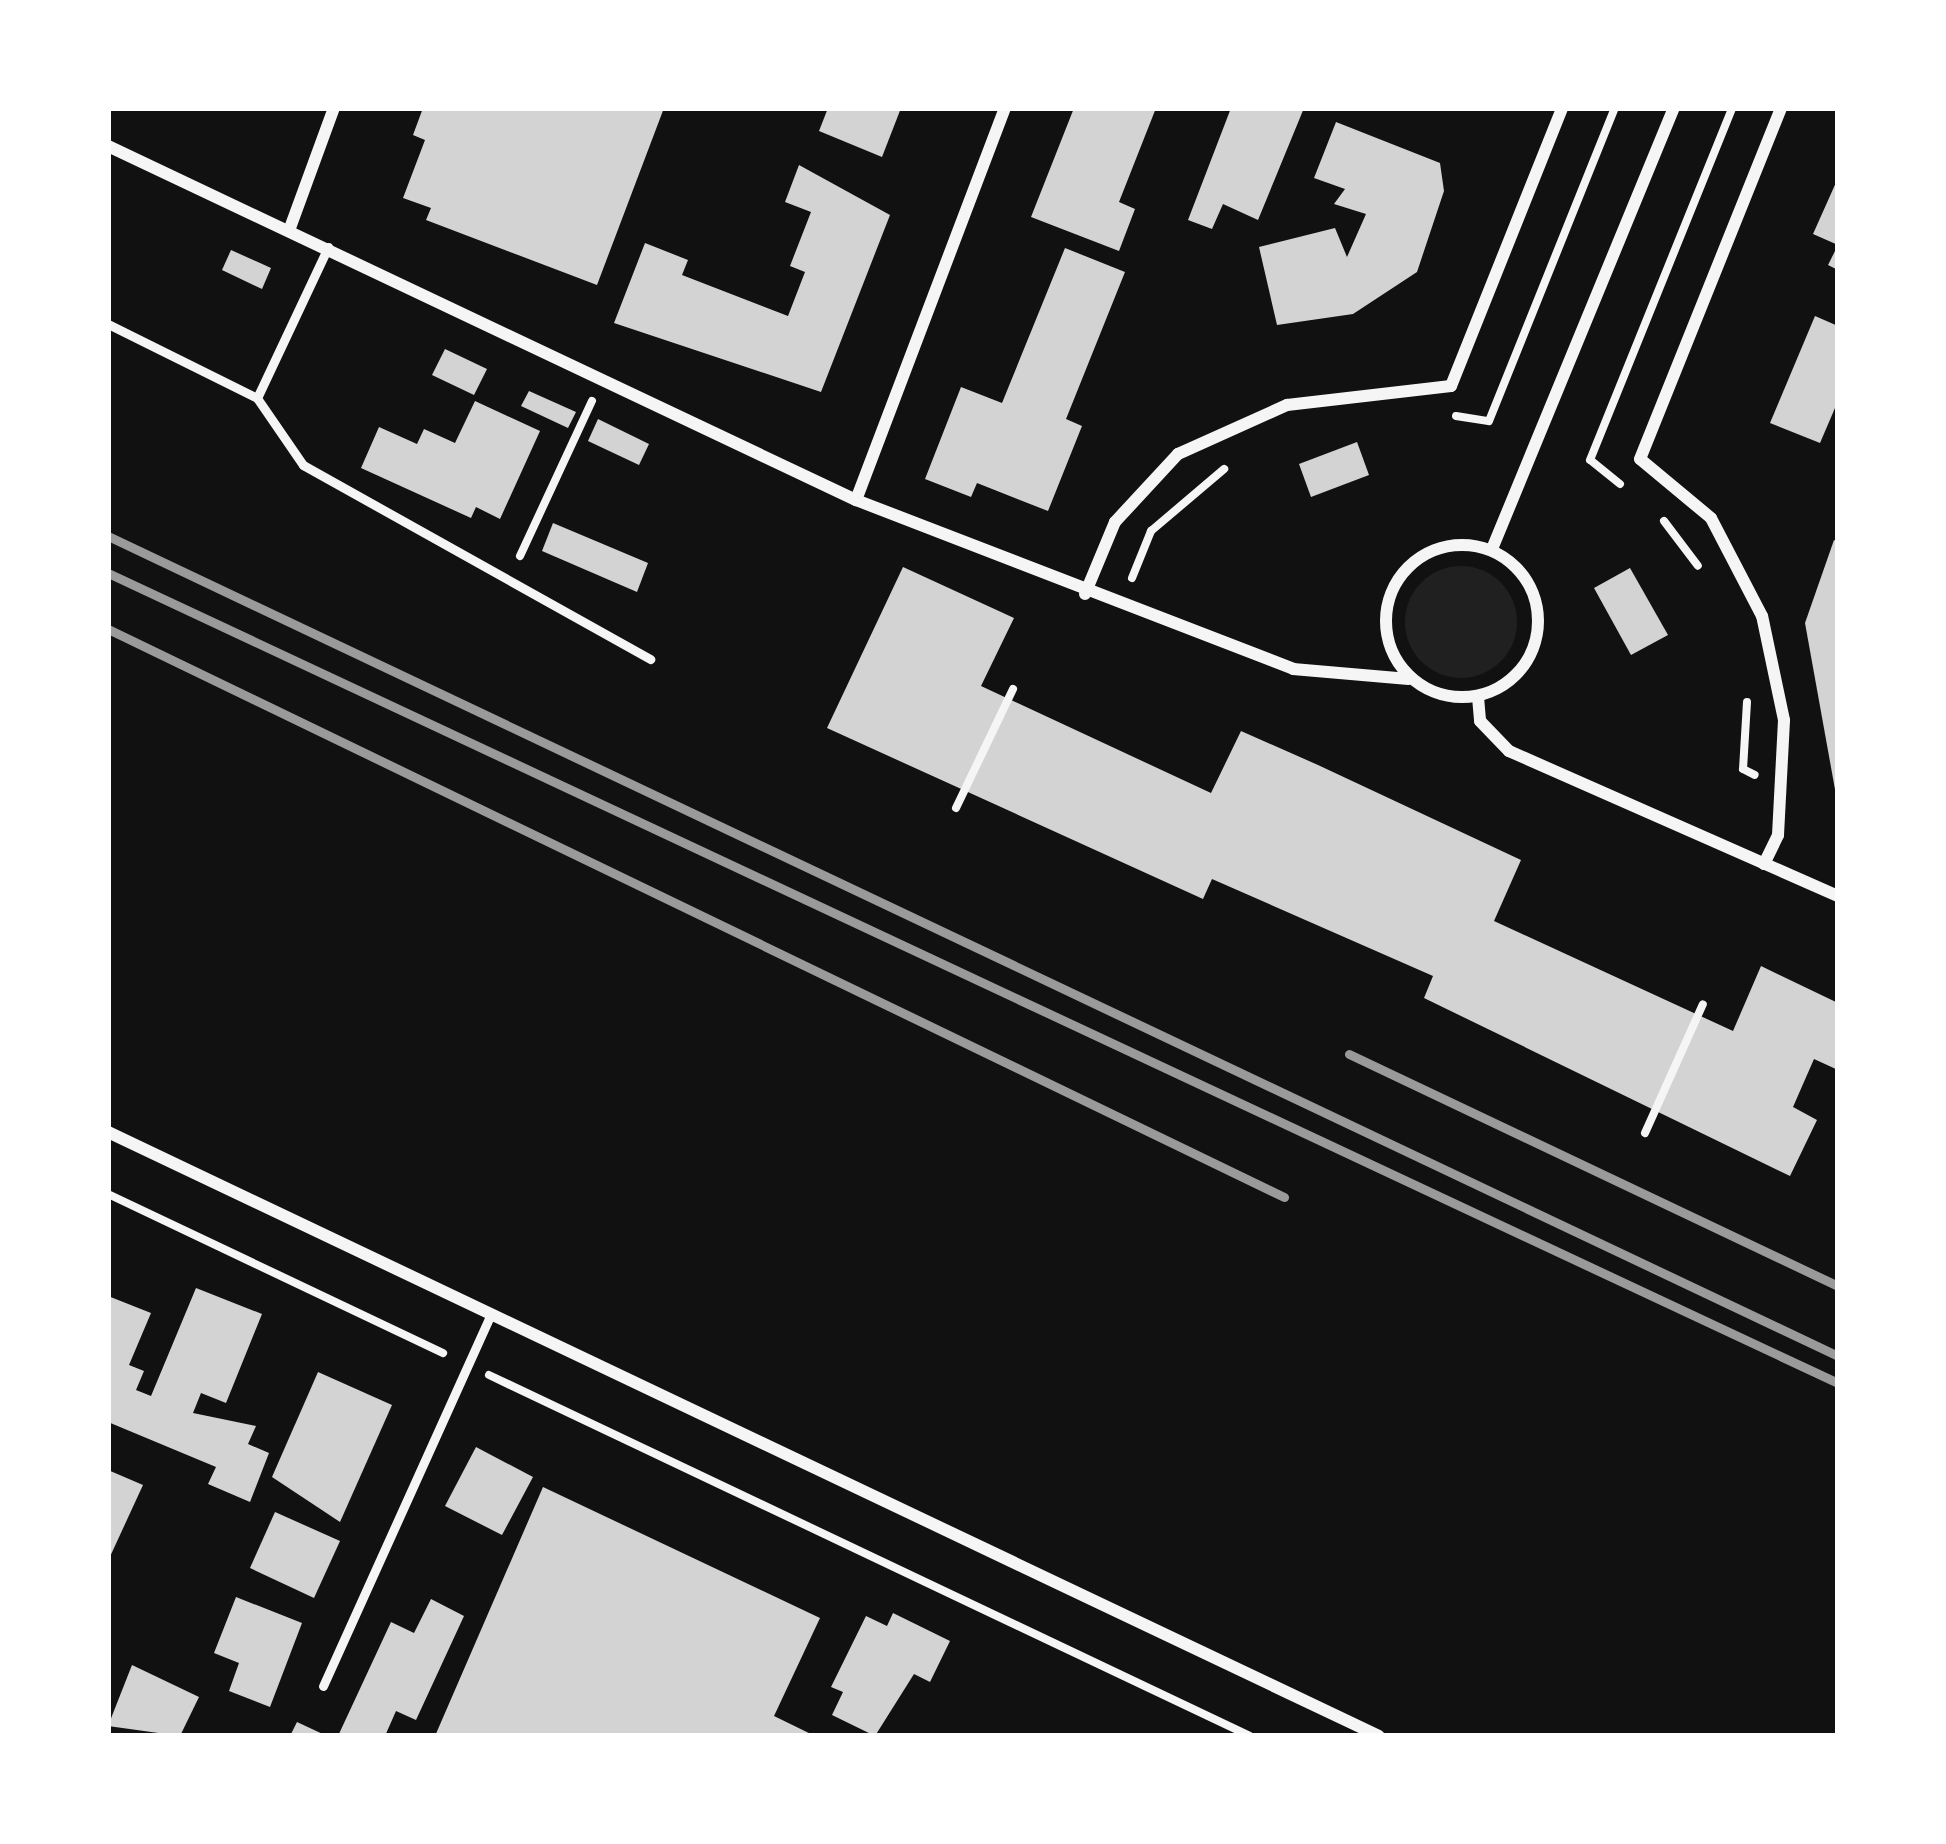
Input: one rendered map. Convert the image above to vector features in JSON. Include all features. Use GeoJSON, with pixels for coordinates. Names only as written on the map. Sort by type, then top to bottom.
{"type":"FeatureCollection","features":[{"type":"Feature","properties":{"kind":"street"},"geometry":{"type":"LineString","coordinates":[[290,228],[334,108]]}},
{"type":"Feature","properties":{"kind":"street"},"geometry":{"type":"LineString","coordinates":[[856,500],[1005,108]]}},
{"type":"Feature","properties":{"kind":"street"},"geometry":{"type":"LineString","coordinates":[[1085,594],[1115,522],[1178,454],[1287,405],[1451,386],[1562,108]]}},
{"type":"Feature","properties":{"kind":"street"},"geometry":{"type":"LineString","coordinates":[[1492,549],[1674,108]]}},
{"type":"Feature","properties":{"kind":"street"},"geometry":{"type":"LineString","coordinates":[[1764,864],[1778,836],[1784,720],[1762,616],[1711,518],[1640,459],[1781,108]]}},
{"type":"Feature","properties":{"kind":"street"},"geometry":{"type":"LineString","coordinates":[[108,146],[290,228],[856,500],[1120,608],[1293,669],[1409,679],[1438,698],[1478,697],[1516,674],[1536,634],[1532,591],[1514,565],[1492,549],[1467,543],[1431,550],[1393,592],[1389,635],[1409,679]]}},
{"type":"Feature","properties":{"kind":"street"},"geometry":{"type":"LineString","coordinates":[[1478,697],[1480,721],[1509,751],[1838,896]]}},
{"type":"Feature","properties":{"kind":"street"},"geometry":{"type":"LineString","coordinates":[[108,1132],[1379,1736]]}},
{"type":"Feature","properties":{"kind":"lane"},"geometry":{"type":"LineString","coordinates":[[256,398],[328,247]]}},
{"type":"Feature","properties":{"kind":"lane"},"geometry":{"type":"LineString","coordinates":[[108,324],[256,398],[303,465],[650,659]]}},
{"type":"Feature","properties":{"kind":"lane"},"geometry":{"type":"LineString","coordinates":[[322,1686],[490,1314]]}},
{"type":"Feature","properties":{"kind":"path"},"geometry":{"type":"LineString","coordinates":[[1433,412],[1490,422],[1615,108]]}},
{"type":"Feature","properties":{"kind":"path"},"geometry":{"type":"LineString","coordinates":[[509,580],[602,378]]}},
{"type":"Feature","properties":{"kind":"path"},"geometry":{"type":"LineString","coordinates":[[1120,608],[1150,532],[1246,456]]}},
{"type":"Feature","properties":{"kind":"path"},"geometry":{"type":"LineString","coordinates":[[956,808],[1013,689]]}},
{"type":"Feature","properties":{"kind":"path"},"geometry":{"type":"LineString","coordinates":[[1646,1133],[1703,1004]]}},
{"type":"Feature","properties":{"kind":"path"},"geometry":{"type":"LineString","coordinates":[[108,1194],[1250,1736]]}},
{"type":"Feature","properties":{"kind":"shaded area"},"geometry":{"type":"Polygon","coordinates":[[[1461,566],[1482,571],[1500,583],[1512,601],[1517,622],[1512,643],[1500,661],[1482,673],[1461,678],[1440,673],[1422,661],[1410,643],[1405,622],[1410,601],[1422,583],[1440,571],[1461,566]]]}},
{"type":"Feature","properties":{"kind":"building"},"geometry":{"type":"Polygon","coordinates":[[[423,108],[664,108],[597,285],[426,220],[431,208],[403,198],[425,140],[413,135],[423,108]]]}},
{"type":"Feature","properties":{"kind":"building"},"geometry":{"type":"Polygon","coordinates":[[[828,108],[901,108],[882,157],[819,131],[828,108]]]}},
{"type":"Feature","properties":{"kind":"building"},"geometry":{"type":"Polygon","coordinates":[[[1074,108],[1156,108],[1119,202],[1135,209],[1119,251],[1031,217],[1074,108]]]}},
{"type":"Feature","properties":{"kind":"building"},"geometry":{"type":"Polygon","coordinates":[[[1231,108],[1304,108],[1258,220],[1223,204],[1212,229],[1188,220],[1231,108]]]}},
{"type":"Feature","properties":{"kind":"building"},"geometry":{"type":"Polygon","coordinates":[[[1336,122],[1440,163],[1444,191],[1417,272],[1353,314],[1277,325],[1259,247],[1335,228],[1347,257],[1366,214],[1334,204],[1345,189],[1314,178],[1336,122]]]}},
{"type":"Feature","properties":{"kind":"building"},"geometry":{"type":"Polygon","coordinates":[[[799,165],[890,215],[821,392],[614,323],[645,243],[688,260],[682,275],[788,316],[805,272],[790,266],[811,212],[785,202],[799,165]]]}},
{"type":"Feature","properties":{"kind":"building"},"geometry":{"type":"Polygon","coordinates":[[[1838,178],[1838,245],[1813,234],[1838,178]]]}},
{"type":"Feature","properties":{"kind":"building"},"geometry":{"type":"Polygon","coordinates":[[[1838,245],[1838,270],[1828,265],[1838,245]]]}},
{"type":"Feature","properties":{"kind":"building"},"geometry":{"type":"Polygon","coordinates":[[[1065,248],[1125,272],[1066,419],[1082,426],[1048,511],[977,483],[971,497],[925,479],[961,387],[1002,403],[1065,248]]]}},
{"type":"Feature","properties":{"kind":"building"},"geometry":{"type":"Polygon","coordinates":[[[231,250],[271,268],[262,289],[222,270],[231,250]]]}},
{"type":"Feature","properties":{"kind":"building"},"geometry":{"type":"Polygon","coordinates":[[[1815,316],[1838,326],[1838,401],[1820,443],[1770,423],[1815,316]]]}},
{"type":"Feature","properties":{"kind":"building"},"geometry":{"type":"Polygon","coordinates":[[[445,349],[487,369],[474,395],[432,375],[445,349]]]}},
{"type":"Feature","properties":{"kind":"building"},"geometry":{"type":"Polygon","coordinates":[[[529,391],[576,412],[568,428],[521,406],[529,391]]]}},
{"type":"Feature","properties":{"kind":"building"},"geometry":{"type":"Polygon","coordinates":[[[475,401],[540,431],[500,519],[476,507],[471,518],[361,468],[379,427],[417,444],[424,429],[455,443],[475,401]]]}},
{"type":"Feature","properties":{"kind":"building"},"geometry":{"type":"Polygon","coordinates":[[[598,419],[649,444],[639,465],[588,441],[598,419]]]}},
{"type":"Feature","properties":{"kind":"building"},"geometry":{"type":"Polygon","coordinates":[[[1357,442],[1369,475],[1311,497],[1299,464],[1357,442]]]}},
{"type":"Feature","properties":{"kind":"building"},"geometry":{"type":"Polygon","coordinates":[[[553,523],[648,563],[637,592],[542,551],[553,523]]]}},
{"type":"Feature","properties":{"kind":"building"},"geometry":{"type":"Polygon","coordinates":[[[1834,540],[1838,542],[1838,806],[1805,623],[1834,540]]]}},
{"type":"Feature","properties":{"kind":"building"},"geometry":{"type":"Polygon","coordinates":[[[903,567],[1014,618],[981,686],[1211,793],[1241,731],[1318,765],[1521,860],[1494,921],[1733,1031],[1761,966],[1838,1003],[1838,1070],[1814,1059],[1793,1107],[1817,1120],[1790,1176],[1424,998],[1433,976],[1212,879],[1203,899],[827,728],[903,567]]]}},
{"type":"Feature","properties":{"kind":"building"},"geometry":{"type":"Polygon","coordinates":[[[1630,568],[1668,635],[1631,655],[1594,588],[1630,568]]]}},
{"type":"Feature","properties":{"kind":"building"},"geometry":{"type":"Polygon","coordinates":[[[196,1288],[262,1314],[226,1403],[201,1393],[193,1413],[256,1426],[248,1444],[269,1453],[250,1502],[208,1484],[216,1467],[108,1422],[108,1296],[151,1313],[129,1365],[144,1371],[136,1390],[151,1396],[196,1288]]]}},
{"type":"Feature","properties":{"kind":"building"},"geometry":{"type":"Polygon","coordinates":[[[318,1372],[392,1405],[340,1522],[272,1477],[318,1372]]]}},
{"type":"Feature","properties":{"kind":"building"},"geometry":{"type":"Polygon","coordinates":[[[476,1447],[533,1477],[502,1535],[445,1506],[476,1447]]]}},
{"type":"Feature","properties":{"kind":"building"},"geometry":{"type":"Polygon","coordinates":[[[108,1470],[143,1485],[108,1561],[108,1470]]]}},
{"type":"Feature","properties":{"kind":"building"},"geometry":{"type":"Polygon","coordinates":[[[543,1487],[820,1618],[774,1716],[815,1736],[435,1736],[543,1487]]]}},
{"type":"Feature","properties":{"kind":"building"},"geometry":{"type":"Polygon","coordinates":[[[275,1512],[340,1541],[314,1598],[250,1568],[275,1512]]]}},
{"type":"Feature","properties":{"kind":"building"},"geometry":{"type":"Polygon","coordinates":[[[236,1597],[302,1623],[270,1707],[229,1691],[239,1663],[214,1653],[236,1597]]]}},
{"type":"Feature","properties":{"kind":"building"},"geometry":{"type":"Polygon","coordinates":[[[431,1599],[464,1616],[416,1720],[396,1711],[385,1736],[338,1736],[391,1622],[414,1633],[431,1599]]]}},
{"type":"Feature","properties":{"kind":"building"},"geometry":{"type":"Polygon","coordinates":[[[893,1613],[950,1641],[930,1682],[914,1674],[875,1736],[832,1715],[843,1692],[831,1687],[866,1616],[887,1626],[893,1613]]]}},
{"type":"Feature","properties":{"kind":"building"},"geometry":{"type":"Polygon","coordinates":[[[132,1665],[199,1697],[180,1736],[108,1726],[132,1665]]]}},
{"type":"Feature","properties":{"kind":"building"},"geometry":{"type":"Polygon","coordinates":[[[297,1722],[327,1736],[290,1736],[297,1722]]]}},
{"type":"Feature","properties":{"kind":"railway"},"geometry":{"type":"LineString","coordinates":[[108,536],[1838,1356]]}},
{"type":"Feature","properties":{"kind":"railway"},"geometry":{"type":"LineString","coordinates":[[108,573],[1838,1383]]}},
{"type":"Feature","properties":{"kind":"railway"},"geometry":{"type":"LineString","coordinates":[[108,629],[1284,1197]]}},
{"type":"Feature","properties":{"kind":"railway"},"geometry":{"type":"LineString","coordinates":[[1349,1054],[1838,1286]]}}]}
